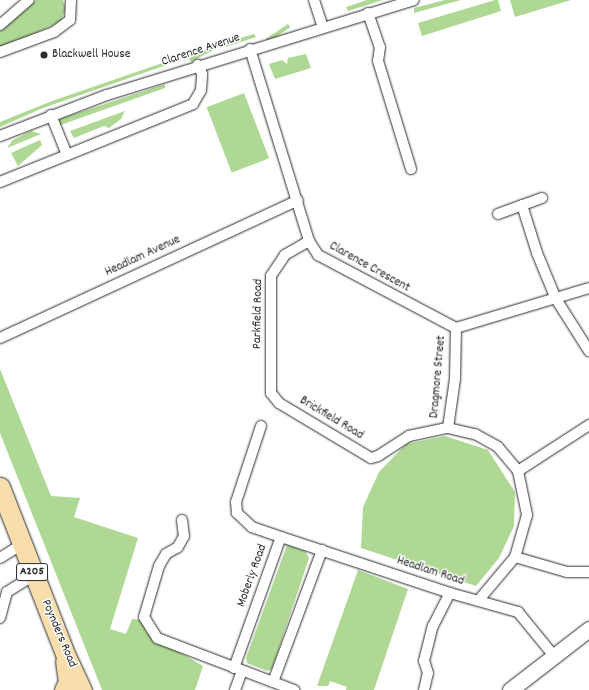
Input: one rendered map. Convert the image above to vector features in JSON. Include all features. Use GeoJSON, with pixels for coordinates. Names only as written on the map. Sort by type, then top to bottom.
{"type":"FeatureCollection","features":[{"type":"Feature","properties":{"kind":"highway","name":"Poynders Road"},"geometry":{"type":"LineString","coordinates":[[0,487],[66,656],[82,690]]}},
{"type":"Feature","properties":{"kind":"highway","name":"A205"},"geometry":{"type":"LineString","coordinates":[[64,690],[68,682],[66,656]]}},
{"type":"Feature","properties":{"kind":"main road"},"geometry":{"type":"LineString","coordinates":[[518,688],[554,656],[589,629]]}},
{"type":"Feature","properties":{"kind":"street"},"geometry":{"type":"LineString","coordinates":[[0,25],[29,0]]}},
{"type":"Feature","properties":{"kind":"street"},"geometry":{"type":"LineString","coordinates":[[0,52],[54,32],[70,20],[71,0]]}},
{"type":"Feature","properties":{"kind":"street"},"geometry":{"type":"LineString","coordinates":[[314,0],[323,27]]}},
{"type":"Feature","properties":{"kind":"street","name":"Clarence Avenue"},"geometry":{"type":"LineString","coordinates":[[0,136],[51,115],[198,66],[414,0]]}},
{"type":"Feature","properties":{"kind":"street"},"geometry":{"type":"LineString","coordinates":[[368,13],[380,47],[378,61],[411,168]]}},
{"type":"Feature","properties":{"kind":"street","name":"Clarence Crescent"},"geometry":{"type":"LineString","coordinates":[[250,49],[298,200],[309,241],[318,255],[456,328]]}},
{"type":"Feature","properties":{"kind":"street"},"geometry":{"type":"LineString","coordinates":[[0,182],[193,104],[201,90],[202,74],[198,66]]}},
{"type":"Feature","properties":{"kind":"street"},"geometry":{"type":"LineString","coordinates":[[51,115],[67,155]]}},
{"type":"Feature","properties":{"kind":"street"},"geometry":{"type":"LineString","coordinates":[[498,214],[542,198]]}},
{"type":"Feature","properties":{"kind":"street","name":"Headlam Avenue"},"geometry":{"type":"LineString","coordinates":[[0,338],[298,200]]}},
{"type":"Feature","properties":{"kind":"street"},"geometry":{"type":"LineString","coordinates":[[522,205],[537,253],[556,299],[589,351]]}},
{"type":"Feature","properties":{"kind":"street","name":"Parkfield Road"},"geometry":{"type":"LineString","coordinates":[[279,403],[271,393],[271,276],[285,255],[309,241]]}},
{"type":"Feature","properties":{"kind":"street"},"geometry":{"type":"LineString","coordinates":[[456,328],[589,288]]}},
{"type":"Feature","properties":{"kind":"street","name":"Dragmore Street"},"geometry":{"type":"LineString","coordinates":[[448,428],[455,379],[456,328]]}},
{"type":"Feature","properties":{"kind":"street","name":"Brickfield Road"},"geometry":{"type":"LineString","coordinates":[[279,403],[371,458],[378,456],[409,436],[448,428]]}},
{"type":"Feature","properties":{"kind":"street"},"geometry":{"type":"LineString","coordinates":[[518,471],[589,425]]}},
{"type":"Feature","properties":{"kind":"street","name":"Moberly Road"},"geometry":{"type":"LineString","coordinates":[[235,690],[238,670],[281,537],[252,527],[237,513],[236,502],[261,426]]}},
{"type":"Feature","properties":{"kind":"street"},"geometry":{"type":"LineString","coordinates":[[448,428],[475,434],[498,447],[518,471],[527,515],[515,557],[478,601]]}},
{"type":"Feature","properties":{"kind":"street"},"geometry":{"type":"LineString","coordinates":[[182,520],[184,536],[178,547],[166,554],[159,566],[144,617],[157,638],[238,670],[268,684],[294,690]]}},
{"type":"Feature","properties":{"kind":"street","name":"Headlam Road"},"geometry":{"type":"LineString","coordinates":[[281,537],[450,593],[518,612],[554,656]]}},
{"type":"Feature","properties":{"kind":"street"},"geometry":{"type":"LineString","coordinates":[[0,558],[22,544]]}},
{"type":"Feature","properties":{"kind":"street"},"geometry":{"type":"LineString","coordinates":[[268,684],[322,550]]}},
{"type":"Feature","properties":{"kind":"street"},"geometry":{"type":"LineString","coordinates":[[515,557],[567,572],[589,572]]}},
{"type":"Feature","properties":{"kind":"street"},"geometry":{"type":"LineString","coordinates":[[0,618],[7,592],[34,575]]}},
{"type":"Feature","properties":{"kind":"street"},"geometry":{"type":"LineString","coordinates":[[424,690],[428,673],[424,661],[433,626],[450,593]]}},
{"type":"Feature","properties":{"kind":"green space"},"geometry":{"type":"Polygon","coordinates":[[[36,0],[63,0],[66,9],[60,22],[0,49],[0,30],[36,0]]]}},
{"type":"Feature","properties":{"kind":"green space"},"geometry":{"type":"Polygon","coordinates":[[[367,0],[383,0],[348,11],[346,7],[367,0]]]}},
{"type":"Feature","properties":{"kind":"green space"},"geometry":{"type":"Polygon","coordinates":[[[445,0],[461,0],[414,13],[414,8],[445,0]]]}},
{"type":"Feature","properties":{"kind":"green space"},"geometry":{"type":"Polygon","coordinates":[[[498,0],[501,11],[422,36],[418,23],[498,0]]]}},
{"type":"Feature","properties":{"kind":"green space"},"geometry":{"type":"Polygon","coordinates":[[[510,0],[571,0],[515,17],[510,0]]]}},
{"type":"Feature","properties":{"kind":"green space"},"geometry":{"type":"Polygon","coordinates":[[[288,24],[290,27],[268,42],[266,39],[288,24]]]}},
{"type":"Feature","properties":{"kind":"green space"},"geometry":{"type":"Polygon","coordinates":[[[254,34],[256,37],[226,47],[223,43],[254,34]]]}},
{"type":"Feature","properties":{"kind":"green space"},"geometry":{"type":"Polygon","coordinates":[[[215,45],[217,49],[191,62],[189,58],[215,45]]]}},
{"type":"Feature","properties":{"kind":"green space"},"geometry":{"type":"Polygon","coordinates":[[[306,54],[311,68],[275,79],[269,64],[282,60],[287,64],[288,58],[306,54]]]}},
{"type":"Feature","properties":{"kind":"green space"},"geometry":{"type":"Polygon","coordinates":[[[180,57],[181,60],[43,108],[0,127],[0,122],[52,101],[180,57]]]}},
{"type":"Feature","properties":{"kind":"green space"},"geometry":{"type":"Polygon","coordinates":[[[165,84],[165,88],[55,127],[60,119],[165,84]]]}},
{"type":"Feature","properties":{"kind":"green space"},"geometry":{"type":"Polygon","coordinates":[[[244,93],[269,158],[232,173],[207,107],[244,93]]]}},
{"type":"Feature","properties":{"kind":"green space"},"geometry":{"type":"Polygon","coordinates":[[[125,111],[121,119],[109,128],[104,126],[74,138],[70,131],[125,111]]]}},
{"type":"Feature","properties":{"kind":"green space"},"geometry":{"type":"Polygon","coordinates":[[[31,131],[41,134],[7,148],[13,140],[31,131]]]}},
{"type":"Feature","properties":{"kind":"green space"},"geometry":{"type":"Polygon","coordinates":[[[40,140],[42,145],[18,166],[11,153],[40,140]]]}},
{"type":"Feature","properties":{"kind":"green space"},"geometry":{"type":"Polygon","coordinates":[[[0,369],[51,496],[80,498],[74,517],[138,538],[110,629],[126,634],[132,619],[144,620],[146,632],[203,666],[195,690],[102,690],[0,433],[0,369]]]}},
{"type":"Feature","properties":{"kind":"green space"},"geometry":{"type":"Polygon","coordinates":[[[445,436],[488,450],[515,492],[514,526],[499,558],[476,586],[361,548],[363,507],[379,472],[406,444],[445,436]]]}},
{"type":"Feature","properties":{"kind":"green space"},"geometry":{"type":"Polygon","coordinates":[[[287,545],[305,551],[309,558],[272,669],[267,671],[247,663],[246,658],[287,545]]]}},
{"type":"Feature","properties":{"kind":"green space"},"geometry":{"type":"Polygon","coordinates":[[[358,570],[408,589],[374,690],[346,690],[347,687],[330,681],[328,686],[317,686],[358,570]]]}},
{"type":"Feature","properties":{"kind":"place","name":"Blackwell House"},"geometry":{"type":"Point","coordinates":[44,55]}}]}
